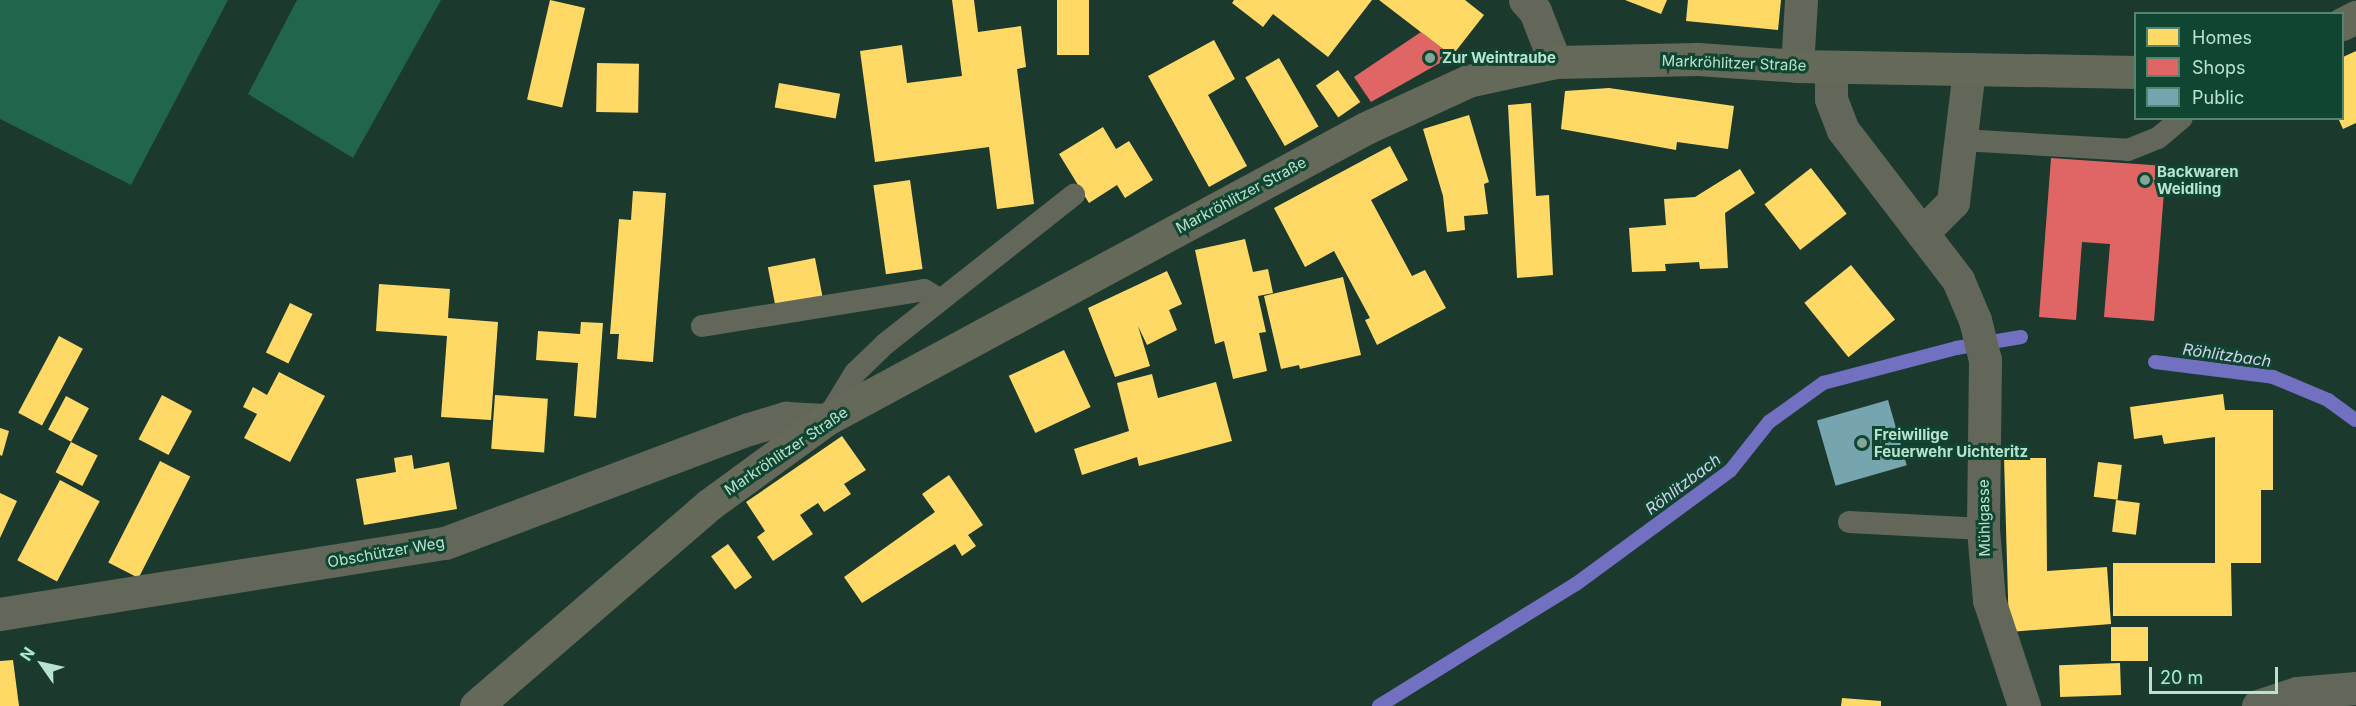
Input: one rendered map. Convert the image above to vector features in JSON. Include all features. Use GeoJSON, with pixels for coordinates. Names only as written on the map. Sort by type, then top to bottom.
{"type":"FeatureCollection","features":[{"type":"Feature","properties":{"kind":"main road","name":"Markröhlitzer Straße"},"geometry":{"type":"LineString","coordinates":[[476,706],[710,504],[825,420],[1365,128],[1468,81],[1555,62],[1698,59],[1797,66],[2134,72]]}},
{"type":"Feature","properties":{"kind":"street"},"geometry":{"type":"LineString","coordinates":[[1525,0],[1535,11],[1555,62]]}},
{"type":"Feature","properties":{"kind":"street"},"geometry":{"type":"LineString","coordinates":[[1797,66],[1801,0]]}},
{"type":"Feature","properties":{"kind":"street","name":"Mühlgasse"},"geometry":{"type":"LineString","coordinates":[[1831,66],[1831,99],[1843,130],[1958,280],[1976,320],[1985,360],[1983,529],[1989,600],[2024,706]]}},
{"type":"Feature","properties":{"kind":"street"},"geometry":{"type":"LineString","coordinates":[[1922,233],[1953,202],[1969,69]]}},
{"type":"Feature","properties":{"kind":"street","name":"Obschützer Weg"},"geometry":{"type":"LineString","coordinates":[[0,614],[446,543],[749,429],[786,418],[825,420]]}},
{"type":"Feature","properties":{"kind":"street"},"geometry":{"type":"LineString","coordinates":[[2258,706],[2297,693],[2356,688]]}},
{"type":"Feature","properties":{"kind":"lane"},"geometry":{"type":"LineString","coordinates":[[1962,140],[2128,150],[2158,138],[2180,120]]}},
{"type":"Feature","properties":{"kind":"lane"},"geometry":{"type":"LineString","coordinates":[[825,420],[855,373],[939,299],[1074,195]]}},
{"type":"Feature","properties":{"kind":"lane"},"geometry":{"type":"LineString","coordinates":[[702,326],[924,290],[939,299]]}},
{"type":"Feature","properties":{"kind":"lane"},"geometry":{"type":"LineString","coordinates":[[1850,522],[1983,529]]}},
{"type":"Feature","properties":{"kind":"green space"},"geometry":{"type":"Polygon","coordinates":[[[0,0],[228,0],[131,185],[0,119],[0,0]]]}},
{"type":"Feature","properties":{"kind":"green space"},"geometry":{"type":"Polygon","coordinates":[[[297,0],[441,0],[353,158],[248,94],[297,0]]]}},
{"type":"Feature","properties":{"kind":"building: Homes"},"geometry":{"type":"Polygon","coordinates":[[[550,0],[585,8],[562,107],[527,99],[550,0]]]}},
{"type":"Feature","properties":{"kind":"building: Homes"},"geometry":{"type":"Polygon","coordinates":[[[952,0],[974,0],[978,32],[1021,26],[1026,67],[1017,69],[1034,204],[997,209],[989,147],[875,162],[860,51],[902,45],[907,83],[962,76],[952,0]]]}},
{"type":"Feature","properties":{"kind":"building: Homes"},"geometry":{"type":"Polygon","coordinates":[[[1057,0],[1089,0],[1089,55],[1057,55],[1057,0]]]}},
{"type":"Feature","properties":{"kind":"building: Homes"},"geometry":{"type":"Polygon","coordinates":[[[1234,0],[1372,0],[1328,57],[1273,14],[1263,27],[1232,3],[1234,0]]]}},
{"type":"Feature","properties":{"kind":"building: Homes"},"geometry":{"type":"Polygon","coordinates":[[[1379,0],[1465,0],[1484,15],[1452,56],[1379,0]]]}},
{"type":"Feature","properties":{"kind":"building: Homes"},"geometry":{"type":"Polygon","coordinates":[[[1625,0],[1667,0],[1661,14],[1625,0]]]}},
{"type":"Feature","properties":{"kind":"building: Homes"},"geometry":{"type":"Polygon","coordinates":[[[1688,0],[1781,0],[1778,30],[1686,21],[1688,0]]]}},
{"type":"Feature","properties":{"kind":"building: Homes"},"geometry":{"type":"Polygon","coordinates":[[[1214,40],[1235,79],[1208,95],[1247,166],[1209,187],[1148,76],[1214,40]]]}},
{"type":"Feature","properties":{"kind":"building: Homes"},"geometry":{"type":"Polygon","coordinates":[[[2356,51],[2356,123],[2343,129],[2339,120],[2344,120],[2344,57],[2356,51]]]}},
{"type":"Feature","properties":{"kind":"building: Homes"},"geometry":{"type":"Polygon","coordinates":[[[1279,58],[1318,126],[1285,146],[1245,78],[1279,58]]]}},
{"type":"Feature","properties":{"kind":"building: Homes"},"geometry":{"type":"Polygon","coordinates":[[[597,63],[639,64],[638,113],[596,112],[597,63]]]}},
{"type":"Feature","properties":{"kind":"building: Homes"},"geometry":{"type":"Polygon","coordinates":[[[1338,70],[1360,102],[1338,117],[1316,85],[1338,70]]]}},
{"type":"Feature","properties":{"kind":"building: Homes"},"geometry":{"type":"Polygon","coordinates":[[[779,83],[840,94],[836,118],[775,108],[779,83]]]}},
{"type":"Feature","properties":{"kind":"building: Homes"},"geometry":{"type":"Polygon","coordinates":[[[1609,88],[1734,106],[1728,149],[1677,142],[1676,150],[1561,129],[1565,91],[1609,88]]]}},
{"type":"Feature","properties":{"kind":"building: Homes"},"geometry":{"type":"Polygon","coordinates":[[[1531,103],[1536,196],[1549,195],[1553,275],[1517,278],[1508,105],[1531,103]]]}},
{"type":"Feature","properties":{"kind":"building: Homes"},"geometry":{"type":"Polygon","coordinates":[[[1469,115],[1489,182],[1484,184],[1488,214],[1464,216],[1465,230],[1447,232],[1443,196],[1423,129],[1469,115]]]}},
{"type":"Feature","properties":{"kind":"building: Homes"},"geometry":{"type":"Polygon","coordinates":[[[1103,127],[1116,149],[1129,141],[1153,180],[1125,198],[1117,185],[1089,203],[1059,154],[1103,127]]]}},
{"type":"Feature","properties":{"kind":"building: Homes"},"geometry":{"type":"Polygon","coordinates":[[[1390,146],[1408,180],[1371,200],[1412,276],[1425,270],[1446,308],[1377,345],[1365,320],[1370,318],[1334,251],[1305,267],[1274,208],[1390,146]]]}},
{"type":"Feature","properties":{"kind":"building: Homes"},"geometry":{"type":"Polygon","coordinates":[[[1811,168],[1847,214],[1800,250],[1765,204],[1811,168]]]}},
{"type":"Feature","properties":{"kind":"building: Homes"},"geometry":{"type":"Polygon","coordinates":[[[1740,169],[1755,193],[1725,213],[1728,268],[1700,269],[1699,262],[1665,264],[1666,271],[1632,272],[1629,228],[1666,225],[1664,199],[1695,197],[1740,169]]]}},
{"type":"Feature","properties":{"kind":"building: Homes"},"geometry":{"type":"Polygon","coordinates":[[[910,180],[923,269],[886,274],[873,185],[910,180]]]}},
{"type":"Feature","properties":{"kind":"building: Homes"},"geometry":{"type":"Polygon","coordinates":[[[633,191],[666,193],[653,362],[617,359],[619,334],[610,334],[619,219],[631,220],[633,191]]]}},
{"type":"Feature","properties":{"kind":"building: Homes"},"geometry":{"type":"Polygon","coordinates":[[[1245,239],[1253,272],[1268,269],[1273,293],[1258,296],[1266,332],[1259,333],[1267,371],[1233,379],[1224,341],[1215,344],[1195,250],[1245,239]]]}},
{"type":"Feature","properties":{"kind":"building: Homes"},"geometry":{"type":"Polygon","coordinates":[[[815,258],[823,298],[776,307],[768,267],[815,258]]]}},
{"type":"Feature","properties":{"kind":"building: Homes"},"geometry":{"type":"Polygon","coordinates":[[[1851,265],[1895,319],[1848,357],[1804,303],[1851,265]]]}},
{"type":"Feature","properties":{"kind":"building: Homes"},"geometry":{"type":"Polygon","coordinates":[[[1167,271],[1182,304],[1169,310],[1177,330],[1147,345],[1138,326],[1150,366],[1115,377],[1088,308],[1167,271]]]}},
{"type":"Feature","properties":{"kind":"building: Homes"},"geometry":{"type":"Polygon","coordinates":[[[1343,277],[1361,355],[1300,369],[1299,365],[1281,369],[1264,296],[1343,277]]]}},
{"type":"Feature","properties":{"kind":"building: Homes"},"geometry":{"type":"Polygon","coordinates":[[[379,284],[450,289],[448,318],[498,322],[491,420],[441,417],[447,336],[376,331],[379,284]]]}},
{"type":"Feature","properties":{"kind":"building: Homes"},"geometry":{"type":"Polygon","coordinates":[[[290,303],[312,314],[288,363],[266,352],[290,303]]]}},
{"type":"Feature","properties":{"kind":"building: Homes"},"geometry":{"type":"Polygon","coordinates":[[[581,322],[603,323],[596,418],[574,416],[578,363],[536,360],[538,331],[580,334],[581,322]]]}},
{"type":"Feature","properties":{"kind":"building: Homes"},"geometry":{"type":"Polygon","coordinates":[[[59,336],[83,349],[42,425],[18,413],[59,336]]]}},
{"type":"Feature","properties":{"kind":"building: Homes"},"geometry":{"type":"Polygon","coordinates":[[[1064,350],[1091,407],[1035,433],[1009,376],[1064,350]]]}},
{"type":"Feature","properties":{"kind":"building: Homes"},"geometry":{"type":"Polygon","coordinates":[[[279,372],[325,396],[290,462],[244,438],[257,414],[243,407],[253,387],[267,395],[279,372]]]}},
{"type":"Feature","properties":{"kind":"building: Homes"},"geometry":{"type":"Polygon","coordinates":[[[1152,374],[1158,398],[1216,382],[1232,441],[1139,466],[1137,457],[1082,475],[1074,449],[1129,431],[1117,383],[1152,374]]]}},
{"type":"Feature","properties":{"kind":"building: Homes"},"geometry":{"type":"Polygon","coordinates":[[[2223,394],[2225,410],[2273,410],[2273,490],[2261,490],[2261,563],[2231,563],[2232,616],[2113,616],[2113,563],[2215,563],[2215,437],[2164,444],[2162,435],[2134,439],[2130,407],[2223,394]]]}},
{"type":"Feature","properties":{"kind":"building: Homes"},"geometry":{"type":"Polygon","coordinates":[[[162,395],[192,411],[169,455],[139,439],[162,395]]]}},
{"type":"Feature","properties":{"kind":"building: Homes"},"geometry":{"type":"Polygon","coordinates":[[[495,395],[548,399],[544,453],[491,449],[495,395]]]}},
{"type":"Feature","properties":{"kind":"building: Homes"},"geometry":{"type":"Polygon","coordinates":[[[66,396],[89,408],[71,442],[48,430],[66,396]]]}},
{"type":"Feature","properties":{"kind":"building: Homes"},"geometry":{"type":"Polygon","coordinates":[[[0,428],[9,431],[2,456],[0,455],[0,428]]]}},
{"type":"Feature","properties":{"kind":"building: Homes"},"geometry":{"type":"Polygon","coordinates":[[[842,436],[866,470],[844,484],[851,494],[824,512],[818,503],[800,515],[813,534],[773,561],[757,537],[765,531],[746,502],[842,436]]]}},
{"type":"Feature","properties":{"kind":"building: Homes"},"geometry":{"type":"Polygon","coordinates":[[[71,442],[98,456],[82,486],[56,472],[71,442]]]}},
{"type":"Feature","properties":{"kind":"building: Homes"},"geometry":{"type":"Polygon","coordinates":[[[412,455],[414,469],[449,462],[457,509],[364,525],[356,479],[396,472],[394,458],[412,455]]]}},
{"type":"Feature","properties":{"kind":"building: Homes"},"geometry":{"type":"Polygon","coordinates":[[[2004,458],[2046,458],[2047,571],[2107,567],[2111,624],[2009,632],[2004,458]]]}},
{"type":"Feature","properties":{"kind":"building: Homes"},"geometry":{"type":"Polygon","coordinates":[[[160,461],[190,476],[139,578],[108,563],[160,461]]]}},
{"type":"Feature","properties":{"kind":"building: Homes"},"geometry":{"type":"Polygon","coordinates":[[[2098,462],[2122,465],[2118,500],[2094,497],[2098,462]]]}},
{"type":"Feature","properties":{"kind":"building: Homes"},"geometry":{"type":"Polygon","coordinates":[[[949,475],[983,525],[968,535],[976,546],[962,556],[955,544],[862,603],[844,577],[935,512],[922,494],[949,475]]]}},
{"type":"Feature","properties":{"kind":"building: Homes"},"geometry":{"type":"Polygon","coordinates":[[[60,480],[100,501],[57,581],[17,560],[60,480]]]}},
{"type":"Feature","properties":{"kind":"building: Homes"},"geometry":{"type":"Polygon","coordinates":[[[0,493],[17,501],[0,538],[0,493]]]}},
{"type":"Feature","properties":{"kind":"building: Homes"},"geometry":{"type":"Polygon","coordinates":[[[2116,500],[2140,503],[2136,535],[2112,532],[2116,500]]]}},
{"type":"Feature","properties":{"kind":"building: Homes"},"geometry":{"type":"Polygon","coordinates":[[[728,544],[752,577],[735,590],[711,556],[728,544]]]}},
{"type":"Feature","properties":{"kind":"building: Homes"},"geometry":{"type":"Polygon","coordinates":[[[2111,627],[2148,627],[2148,661],[2111,661],[2111,627]]]}},
{"type":"Feature","properties":{"kind":"building: Homes"},"geometry":{"type":"Polygon","coordinates":[[[13,660],[19,706],[0,706],[0,661],[13,660]]]}},
{"type":"Feature","properties":{"kind":"building: Homes"},"geometry":{"type":"Polygon","coordinates":[[[2120,663],[2121,695],[2060,697],[2059,665],[2120,663]]]}},
{"type":"Feature","properties":{"kind":"building: Homes"},"geometry":{"type":"Polygon","coordinates":[[[1842,698],[1881,701],[1881,706],[1841,706],[1842,698]]]}},
{"type":"Feature","properties":{"kind":"building: Shops"},"geometry":{"type":"Polygon","coordinates":[[[1421,32],[1452,56],[1371,102],[1354,77],[1421,32]]]}},
{"type":"Feature","properties":{"kind":"building: Shops"},"geometry":{"type":"Polygon","coordinates":[[[2051,158],[2166,166],[2154,321],[2104,317],[2110,244],[2082,242],[2076,320],[2039,317],[2051,158]]]}},
{"type":"Feature","properties":{"kind":"building: Public","name":"Freiwillige Feuerwehr Uichteritz"},"geometry":{"type":"Polygon","coordinates":[[[1888,400],[1907,465],[1836,486],[1817,420],[1888,400]]]}},
{"type":"Feature","properties":{"kind":"waterway","name":"Röhlitzbach"},"geometry":{"type":"LineString","coordinates":[[1379,706],[1576,584],[1730,471],[1769,422],[1823,383],[1956,348],[2021,337]]}},
{"type":"Feature","properties":{"kind":"waterway","name":"Röhlitzbach"},"geometry":{"type":"LineString","coordinates":[[2155,362],[2273,377],[2328,400],[2356,420]]}},
{"type":"Feature","properties":{"kind":"place","name":"Zur Weintraube"},"geometry":{"type":"Point","coordinates":[1430,58]}},
{"type":"Feature","properties":{"kind":"place","name":"Backwaren Weidling"},"geometry":{"type":"Point","coordinates":[2145,180]}},
{"type":"Feature","properties":{"kind":"place","name":"Freiwillige Feuerwehr Uichteritz"},"geometry":{"type":"Point","coordinates":[1862,443]}}]}
